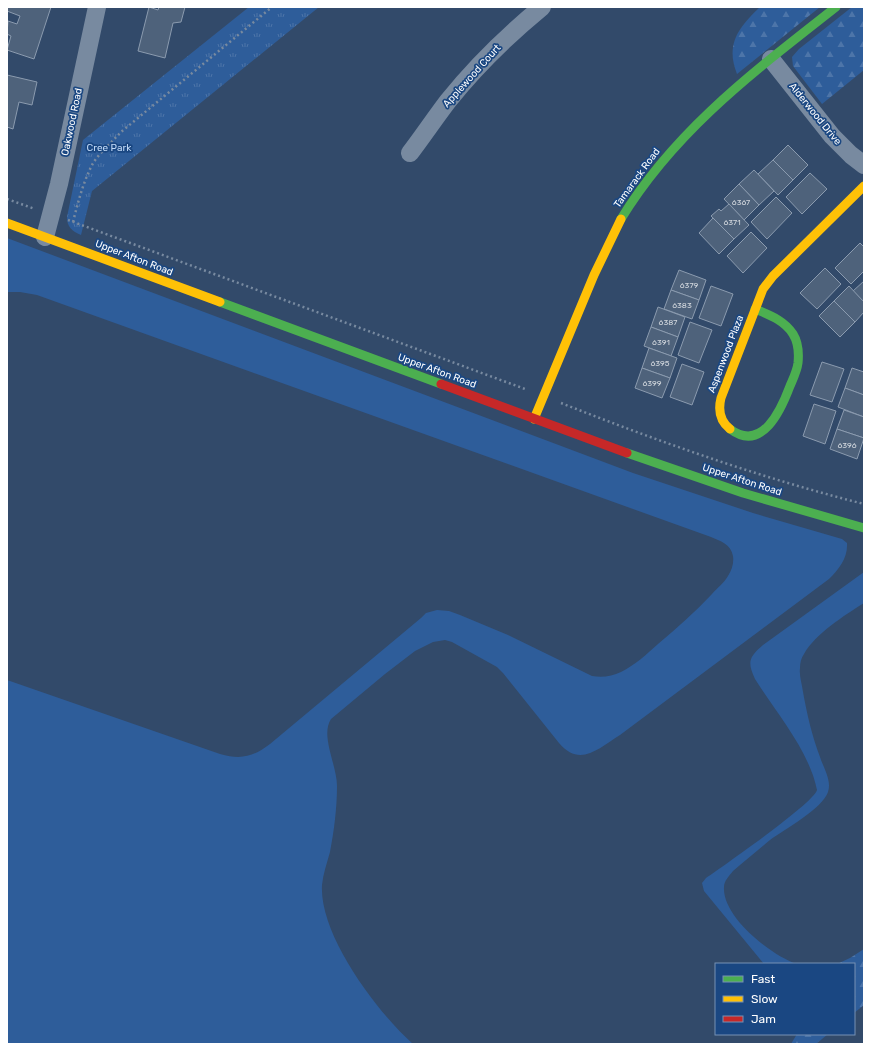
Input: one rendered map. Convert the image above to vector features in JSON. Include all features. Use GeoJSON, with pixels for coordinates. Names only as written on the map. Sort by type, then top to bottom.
{"type":"FeatureCollection","features":[{"type":"Feature","properties":{"kind":"street","name":"Oakwood Road"},"geometry":{"type":"LineString","coordinates":[[45,237],[52,214],[96,7]]}},
{"type":"Feature","properties":{"kind":"street","name":"Applewood Court"},"geometry":{"type":"LineString","coordinates":[[410,153],[449,100],[485,59],[518,27],[542,7]]}},
{"type":"Feature","properties":{"kind":"street","name":"Tamarack Road"},"geometry":{"type":"LineString","coordinates":[[534,419],[602,254],[629,205],[658,164],[691,129],[725,97],[836,7]]}},
{"type":"Feature","properties":{"kind":"street","name":"Alderwood Drive"},"geometry":{"type":"LineString","coordinates":[[771,59],[832,136],[851,155],[864,165]]}},
{"type":"Feature","properties":{"kind":"street","name":"Aspenwood Plaza"},"geometry":{"type":"LineString","coordinates":[[755,309],[775,317],[786,324],[797,343],[799,356],[796,368],[774,420],[765,430],[748,435],[737,433],[727,427],[721,418],[719,407],[722,393],[755,309],[763,289],[773,276],[864,186]]}},
{"type":"Feature","properties":{"kind":"street","name":"Upper Afton Road"},"geometry":{"type":"LineString","coordinates":[[7,223],[534,419],[707,481],[792,508],[864,528]]}},
{"type":"Feature","properties":{"kind":"path"},"geometry":{"type":"LineString","coordinates":[[73,222],[83,185],[93,164],[105,149],[121,132],[272,7]]}},
{"type":"Feature","properties":{"kind":"path"},"geometry":{"type":"LineString","coordinates":[[7,199],[52,214],[523,389]]}},
{"type":"Feature","properties":{"kind":"path"},"geometry":{"type":"LineString","coordinates":[[566,405],[734,466],[864,504]]}},
{"type":"Feature","properties":{"kind":"green space","name":"Cree Park"},"geometry":{"type":"Polygon","coordinates":[[[249,7],[319,7],[92,191],[81,235],[73,230],[69,226],[67,217],[83,140],[249,7]]]}},
{"type":"Feature","properties":{"kind":"green space"},"geometry":{"type":"Polygon","coordinates":[[[760,7],[820,7],[737,74],[734,63],[733,45],[740,29],[760,7]]]}},
{"type":"Feature","properties":{"kind":"green space"},"geometry":{"type":"Polygon","coordinates":[[[852,7],[864,7],[864,70],[822,104],[793,66],[792,57],[799,49],[852,7]]]}},
{"type":"Feature","properties":{"kind":"green space"},"geometry":{"type":"Polygon","coordinates":[[[7,238],[633,473],[753,513],[842,539],[847,543],[846,554],[842,563],[829,579],[620,735],[590,753],[582,755],[574,754],[567,750],[559,743],[497,667],[452,642],[445,640],[433,642],[415,651],[331,719],[327,734],[336,778],[337,794],[333,836],[322,885],[324,905],[330,926],[340,949],[353,971],[383,1013],[413,1044],[7,1044],[7,680],[220,754],[241,757],[258,752],[270,744],[426,613],[437,610],[449,611],[508,635],[592,676],[600,677],[614,675],[641,659],[699,607],[726,579],[732,566],[732,552],[728,546],[711,537],[37,295],[20,292],[7,292],[7,238]]]}},
{"type":"Feature","properties":{"kind":"green space"},"geometry":{"type":"Polygon","coordinates":[[[864,572],[864,603],[840,619],[815,639],[800,662],[800,677],[806,708],[821,761],[827,774],[829,783],[828,792],[819,805],[811,812],[770,840],[733,871],[724,885],[726,899],[731,911],[750,934],[775,953],[794,963],[763,963],[704,891],[702,883],[706,878],[801,808],[817,790],[813,775],[799,746],[755,679],[750,664],[752,657],[763,645],[864,572]]]}},
{"type":"Feature","properties":{"kind":"green space"},"geometry":{"type":"Polygon","coordinates":[[[864,949],[864,1005],[855,1012],[855,963],[839,963],[864,949]]]}},
{"type":"Feature","properties":{"kind":"green space"},"geometry":{"type":"Polygon","coordinates":[[[796,1035],[827,1035],[816,1044],[791,1044],[796,1035]]]}},
{"type":"Feature","properties":{"kind":"building"},"geometry":{"type":"Polygon","coordinates":[[[7,7],[51,7],[34,59],[7,50],[11,36],[7,34],[8,21],[17,24],[20,16],[7,11],[7,7]]]}},
{"type":"Feature","properties":{"kind":"building"},"geometry":{"type":"Polygon","coordinates":[[[149,7],[158,10],[159,7],[185,7],[181,22],[173,23],[165,58],[138,51],[149,7]]]}},
{"type":"Feature","properties":{"kind":"building"},"geometry":{"type":"Polygon","coordinates":[[[7,75],[37,82],[32,105],[19,102],[13,129],[7,127],[7,75]]]}},
{"type":"Feature","properties":{"kind":"building"},"geometry":{"type":"Polygon","coordinates":[[[788,145],[808,165],[793,180],[773,160],[788,145]]]}},
{"type":"Feature","properties":{"kind":"building"},"geometry":{"type":"Polygon","coordinates":[[[773,160],[793,180],[778,195],[758,174],[773,160]]]}},
{"type":"Feature","properties":{"kind":"building"},"geometry":{"type":"Polygon","coordinates":[[[754,170],[774,191],[759,205],[739,184],[754,170]]]}},
{"type":"Feature","properties":{"kind":"building"},"geometry":{"type":"Polygon","coordinates":[[[810,173],[827,189],[802,214],[786,197],[810,173]]]}},
{"type":"Feature","properties":{"kind":"building"},"geometry":{"type":"Polygon","coordinates":[[[739,184],[759,205],[744,220],[724,199],[739,184]]]}},
{"type":"Feature","properties":{"kind":"building"},"geometry":{"type":"Polygon","coordinates":[[[776,197],[792,213],[767,239],[751,222],[776,197]]]}},
{"type":"Feature","properties":{"kind":"building"},"geometry":{"type":"Polygon","coordinates":[[[729,204],[749,225],[734,239],[711,216],[719,209],[721,211],[729,204]]]}},
{"type":"Feature","properties":{"kind":"building"},"geometry":{"type":"Polygon","coordinates":[[[713,218],[734,239],[719,254],[699,233],[713,218]]]}},
{"type":"Feature","properties":{"kind":"building"},"geometry":{"type":"Polygon","coordinates":[[[751,232],[767,248],[743,273],[727,256],[751,232]]]}},
{"type":"Feature","properties":{"kind":"building"},"geometry":{"type":"Polygon","coordinates":[[[860,243],[864,247],[864,271],[851,284],[835,268],[860,243]]]}},
{"type":"Feature","properties":{"kind":"building"},"geometry":{"type":"Polygon","coordinates":[[[825,268],[841,284],[817,309],[800,293],[825,268]]]}},
{"type":"Feature","properties":{"kind":"building"},"geometry":{"type":"Polygon","coordinates":[[[679,270],[706,280],[699,300],[671,290],[679,270]]]}},
{"type":"Feature","properties":{"kind":"building"},"geometry":{"type":"Polygon","coordinates":[[[864,281],[864,302],[853,291],[864,281]]]}},
{"type":"Feature","properties":{"kind":"building"},"geometry":{"type":"Polygon","coordinates":[[[711,286],[733,294],[721,326],[699,318],[711,286]]]}},
{"type":"Feature","properties":{"kind":"building"},"geometry":{"type":"Polygon","coordinates":[[[849,286],[864,302],[864,312],[855,322],[834,301],[849,286]]]}},
{"type":"Feature","properties":{"kind":"building"},"geometry":{"type":"Polygon","coordinates":[[[671,290],[699,300],[692,319],[664,309],[671,290]]]}},
{"type":"Feature","properties":{"kind":"building"},"geometry":{"type":"Polygon","coordinates":[[[834,301],[855,322],[840,337],[819,316],[834,301]]]}},
{"type":"Feature","properties":{"kind":"building"},"geometry":{"type":"Polygon","coordinates":[[[658,307],[685,317],[678,337],[651,327],[658,307]]]}},
{"type":"Feature","properties":{"kind":"building"},"geometry":{"type":"Polygon","coordinates":[[[690,322],[712,330],[699,363],[678,355],[690,322]]]}},
{"type":"Feature","properties":{"kind":"building"},"geometry":{"type":"Polygon","coordinates":[[[651,327],[678,337],[671,356],[644,346],[651,327]]]}},
{"type":"Feature","properties":{"kind":"building"},"geometry":{"type":"Polygon","coordinates":[[[649,348],[677,358],[670,378],[642,368],[649,348]]]}},
{"type":"Feature","properties":{"kind":"building"},"geometry":{"type":"Polygon","coordinates":[[[822,362],[844,369],[832,402],[810,395],[822,362]]]}},
{"type":"Feature","properties":{"kind":"building"},"geometry":{"type":"Polygon","coordinates":[[[682,364],[704,372],[692,405],[670,397],[682,364]]]}},
{"type":"Feature","properties":{"kind":"building"},"geometry":{"type":"Polygon","coordinates":[[[642,368],[670,378],[662,398],[635,388],[642,368]]]}},
{"type":"Feature","properties":{"kind":"building"},"geometry":{"type":"Polygon","coordinates":[[[852,368],[864,372],[864,395],[845,388],[852,368]]]}},
{"type":"Feature","properties":{"kind":"building"},"geometry":{"type":"Polygon","coordinates":[[[845,388],[864,395],[864,417],[838,407],[845,388]]]}},
{"type":"Feature","properties":{"kind":"building"},"geometry":{"type":"Polygon","coordinates":[[[814,404],[836,411],[825,444],[803,436],[814,404]]]}},
{"type":"Feature","properties":{"kind":"building"},"geometry":{"type":"Polygon","coordinates":[[[844,410],[864,417],[864,438],[837,429],[844,410]]]}},
{"type":"Feature","properties":{"kind":"building"},"geometry":{"type":"Polygon","coordinates":[[[837,429],[864,438],[857,459],[830,449],[837,429]]]}},
{"type":"Feature","properties":{"kind":"traffic: fast"},"geometry":{"type":"LineString","coordinates":[[621,219],[642,187],[666,157],[692,129],[747,78],[836,7]]}},
{"type":"Feature","properties":{"kind":"traffic: fast"},"geometry":{"type":"LineString","coordinates":[[220,302],[441,384]]}},
{"type":"Feature","properties":{"kind":"traffic: fast"},"geometry":{"type":"LineString","coordinates":[[730,429],[741,435],[752,436],[769,426],[786,396],[795,375],[797,366],[798,348],[793,334],[781,322],[755,309]]}},
{"type":"Feature","properties":{"kind":"traffic: fast"},"geometry":{"type":"LineString","coordinates":[[627,453],[743,493],[864,528]]}},
{"type":"Feature","properties":{"kind":"traffic: slow"},"geometry":{"type":"LineString","coordinates":[[730,429],[722,419],[720,407],[721,398],[763,289],[773,276],[864,186]]}},
{"type":"Feature","properties":{"kind":"traffic: slow"},"geometry":{"type":"LineString","coordinates":[[534,419],[594,275],[621,219]]}},
{"type":"Feature","properties":{"kind":"traffic: slow"},"geometry":{"type":"LineString","coordinates":[[7,223],[220,302]]}},
{"type":"Feature","properties":{"kind":"traffic: jam"},"geometry":{"type":"LineString","coordinates":[[441,384],[627,453]]}}]}
